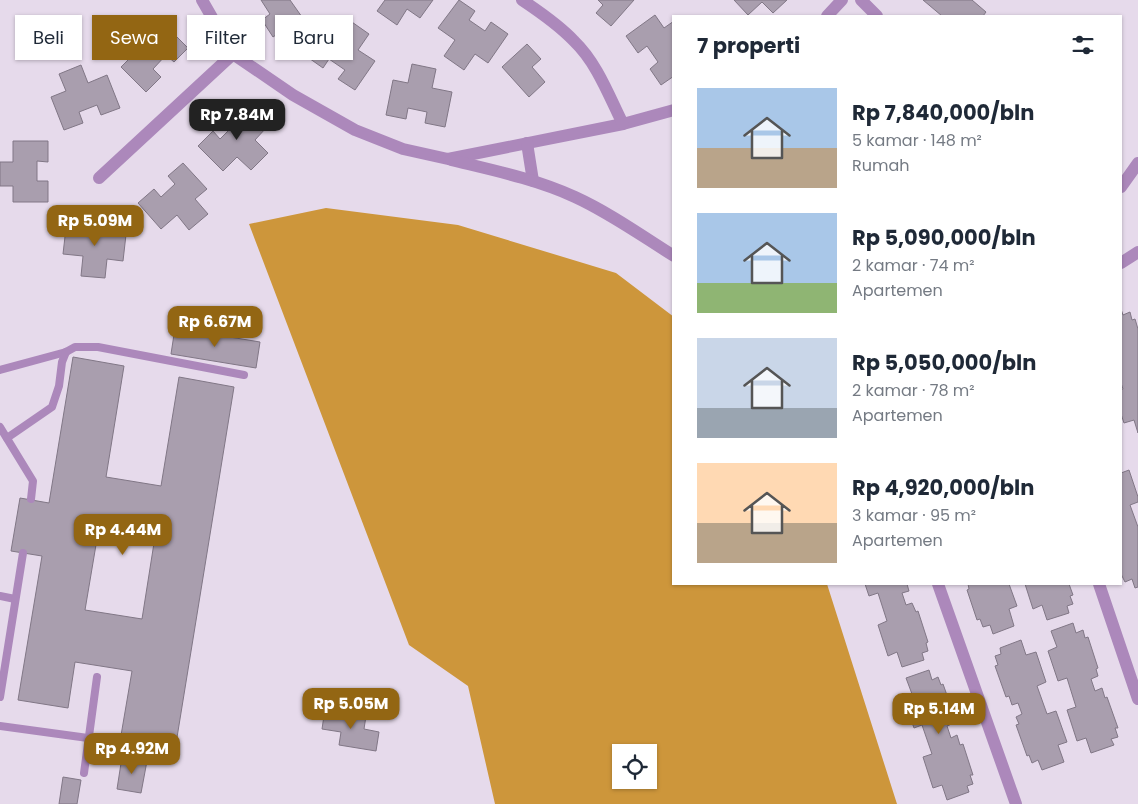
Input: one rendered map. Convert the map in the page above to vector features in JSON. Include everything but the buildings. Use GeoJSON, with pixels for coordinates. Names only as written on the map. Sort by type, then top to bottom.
{"type":"FeatureCollection","features":[{"type":"Feature","properties":{"kind":"street"},"geometry":{"type":"LineString","coordinates":[[202,0],[211,15]]}},
{"type":"Feature","properties":{"kind":"street"},"geometry":{"type":"LineString","coordinates":[[522,0],[549,18],[575,42],[598,72],[623,124]]}},
{"type":"Feature","properties":{"kind":"street"},"geometry":{"type":"LineString","coordinates":[[828,15],[842,0]]}},
{"type":"Feature","properties":{"kind":"street"},"geometry":{"type":"LineString","coordinates":[[860,0],[876,15]]}},
{"type":"Feature","properties":{"kind":"street"},"geometry":{"type":"LineString","coordinates":[[100,178],[227,60]]}},
{"type":"Feature","properties":{"kind":"street"},"geometry":{"type":"LineString","coordinates":[[242,60],[293,95],[355,130],[403,149],[534,181],[574,197],[615,219],[672,255]]}},
{"type":"Feature","properties":{"kind":"street"},"geometry":{"type":"LineString","coordinates":[[448,159],[623,124],[672,111]]}},
{"type":"Feature","properties":{"kind":"street"},"geometry":{"type":"LineString","coordinates":[[527,143],[534,181]]}},
{"type":"Feature","properties":{"kind":"street"},"geometry":{"type":"LineString","coordinates":[[1122,186],[1138,163]]}},
{"type":"Feature","properties":{"kind":"street"},"geometry":{"type":"LineString","coordinates":[[1122,262],[1138,252]]}},
{"type":"Feature","properties":{"kind":"street"},"geometry":{"type":"LineString","coordinates":[[938,585],[1016,804]]}},
{"type":"Feature","properties":{"kind":"street"},"geometry":{"type":"LineString","coordinates":[[1099,585],[1138,699]]}},
{"type":"Feature","properties":{"kind":"lane"},"geometry":{"type":"LineString","coordinates":[[0,370],[66,352],[75,347],[98,347],[244,375]]}},
{"type":"Feature","properties":{"kind":"lane"},"geometry":{"type":"LineString","coordinates":[[7,438],[52,407],[59,386],[62,362],[66,352]]}},
{"type":"Feature","properties":{"kind":"lane"},"geometry":{"type":"LineString","coordinates":[[0,427],[33,481],[32,500]]}},
{"type":"Feature","properties":{"kind":"lane"},"geometry":{"type":"LineString","coordinates":[[0,697],[23,553]]}},
{"type":"Feature","properties":{"kind":"lane"},"geometry":{"type":"LineString","coordinates":[[0,596],[15,599]]}},
{"type":"Feature","properties":{"kind":"lane"},"geometry":{"type":"LineString","coordinates":[[84,774],[97,677]]}},
{"type":"Feature","properties":{"kind":"lane"},"geometry":{"type":"LineString","coordinates":[[0,726],[88,738]]}},
{"type":"Feature","properties":{"kind":"shaded area"},"geometry":{"type":"Polygon","coordinates":[[[326,208],[458,225],[616,273],[672,315],[672,585],[827,585],[897,804],[495,804],[468,686],[409,645],[249,224],[326,208]]]}}]}
